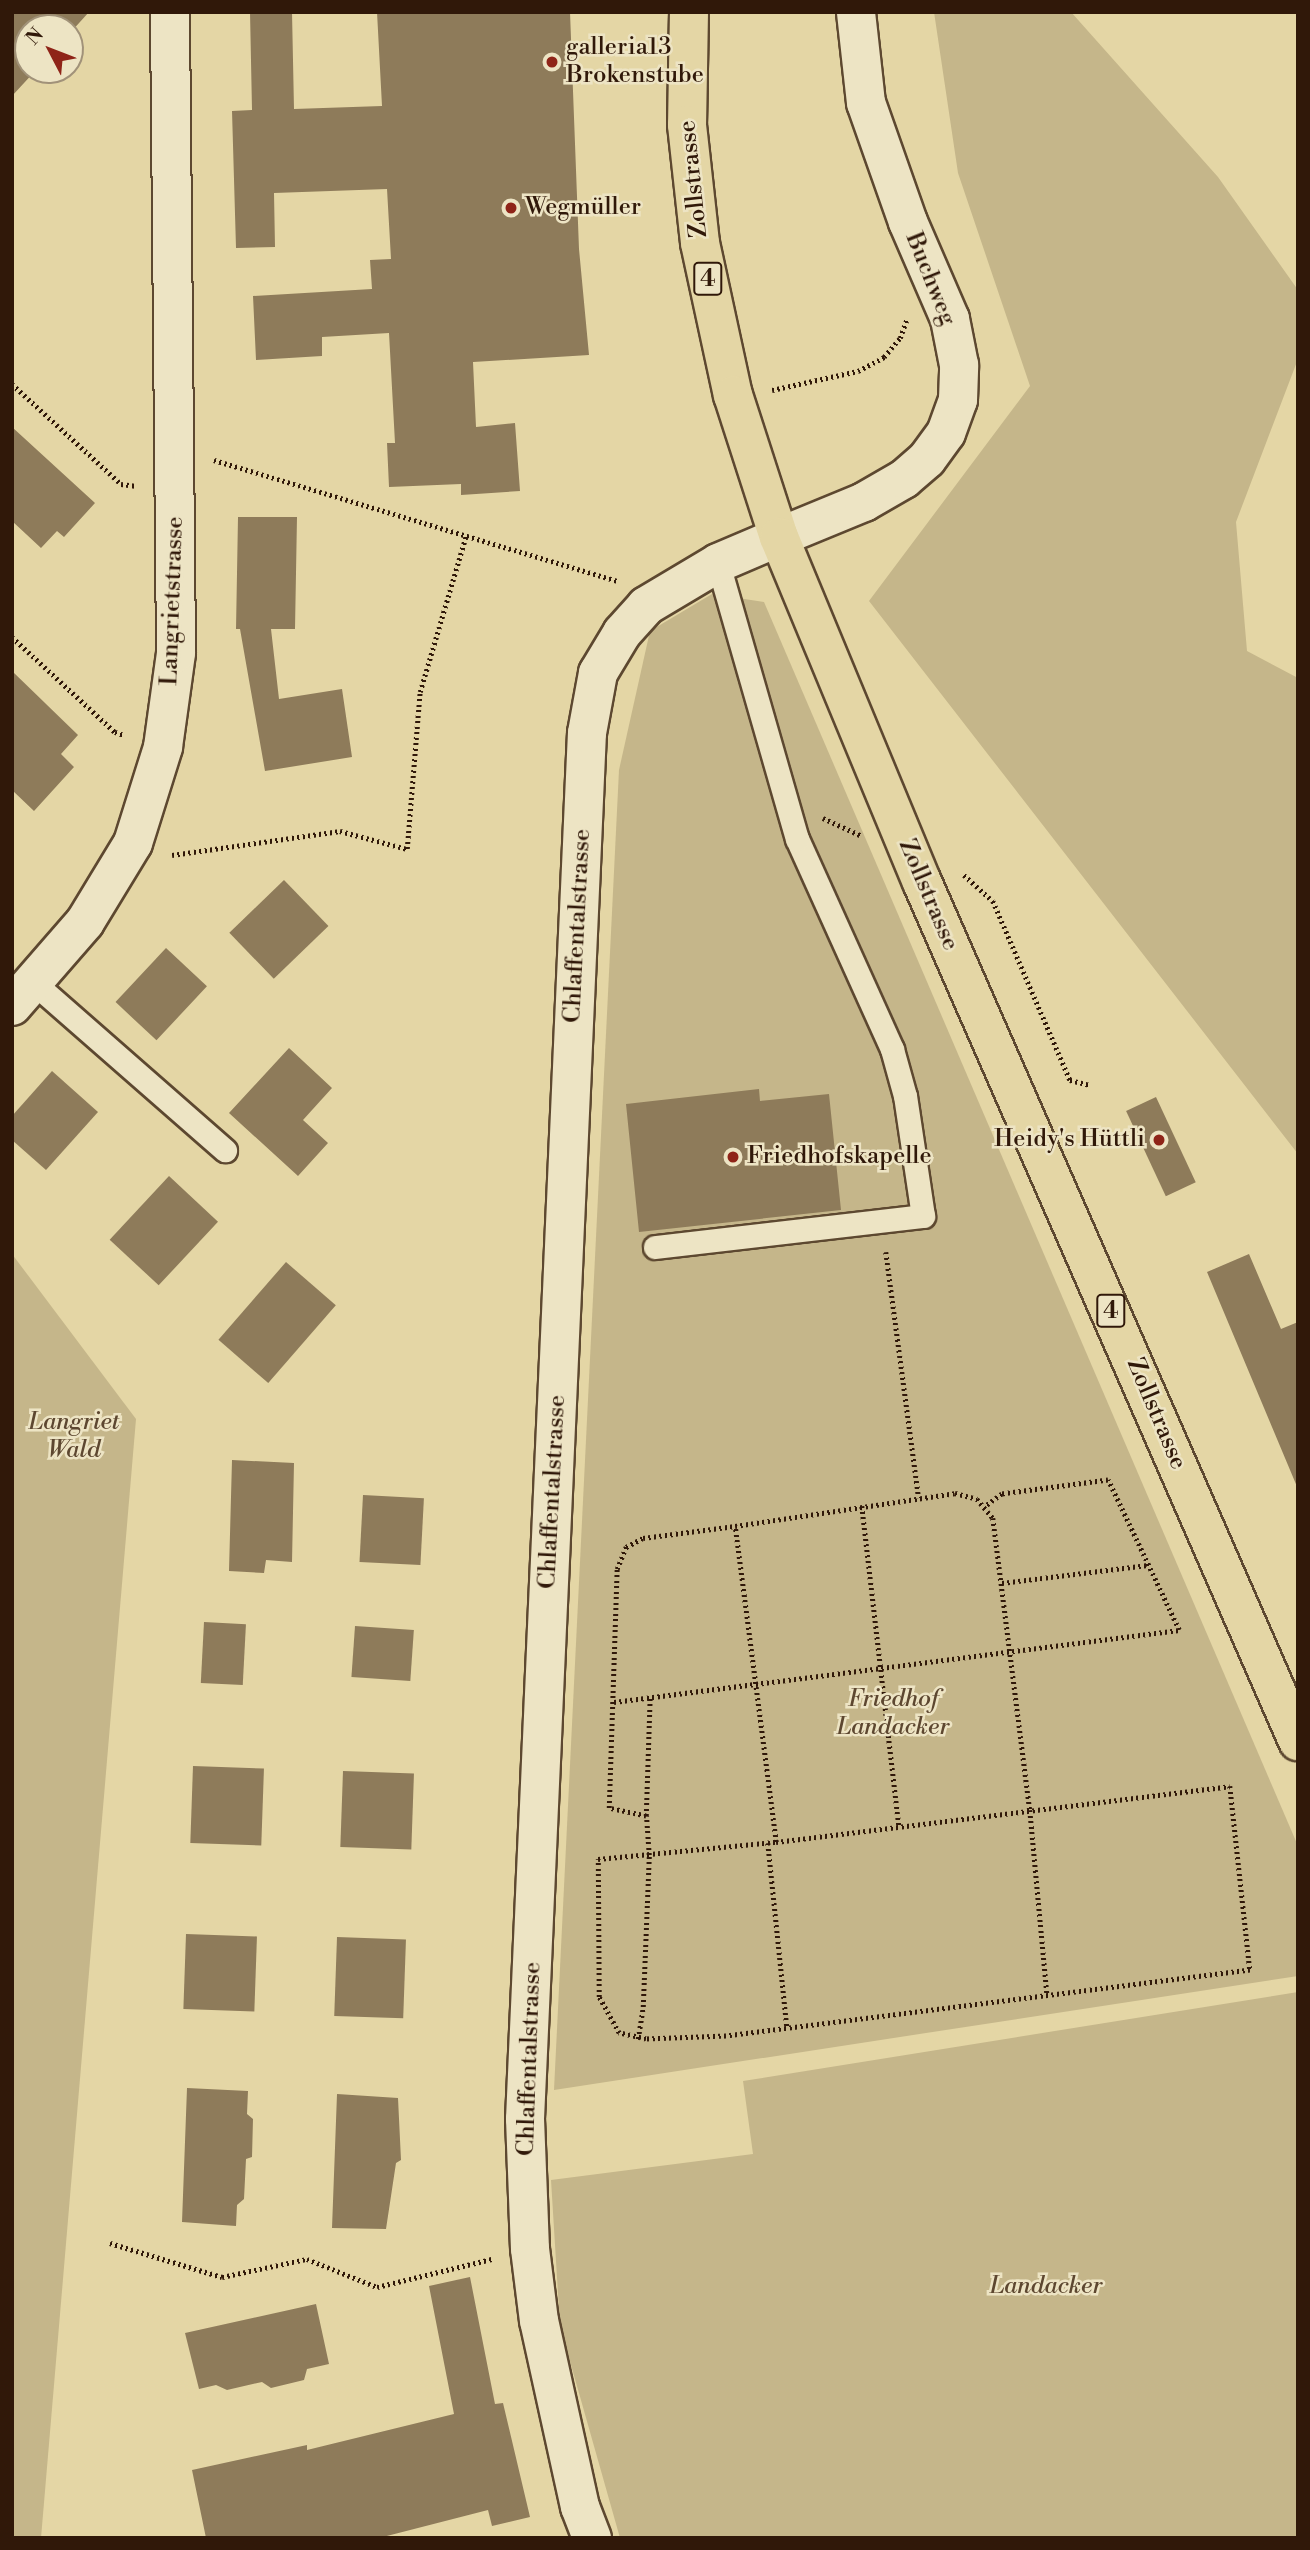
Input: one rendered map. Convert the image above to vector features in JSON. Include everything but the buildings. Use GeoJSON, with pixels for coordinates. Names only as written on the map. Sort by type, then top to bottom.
{"type":"FeatureCollection","features":[{"type":"Feature","properties":{"kind":"main road","name":"Zollstrasse"},"geometry":{"type":"LineString","coordinates":[[689,12],[687,125],[699,230],[733,395],[779,537],[922,883],[1298,1741]]}},
{"type":"Feature","properties":{"kind":"street","name":"Langrietstrasse"},"geometry":{"type":"LineString","coordinates":[[23,995],[85,922],[133,844],[163,747],[176,653],[170,12]]}},
{"type":"Feature","properties":{"kind":"street","name":"Buchweg"},"geometry":{"type":"LineString","coordinates":[[779,537],[864,502],[904,479],[927,459],[946,432],[958,400],[959,365],[950,319],[908,222],[866,103],[856,12]]}},
{"type":"Feature","properties":{"kind":"street","name":"Chlaffentalstrasse"},"geometry":{"type":"LineString","coordinates":[[592,2538],[580,2507],[539,2321],[530,2249],[525,2119],[587,733],[598,673],[622,633],[646,606],[718,563],[779,537]]}},
{"type":"Feature","properties":{"kind":"lane"},"geometry":{"type":"LineString","coordinates":[[655,1247],[923,1216],[905,1096],[892,1049],[797,839],[718,563]]}},
{"type":"Feature","properties":{"kind":"lane"},"geometry":{"type":"LineString","coordinates":[[23,995],[225,1150]]}},
{"type":"Feature","properties":{"kind":"path"},"geometry":{"type":"LineString","coordinates":[[733,395],[807,385],[858,371],[884,357],[900,338],[908,315]]}},
{"type":"Feature","properties":{"kind":"path"},"geometry":{"type":"LineString","coordinates":[[12,384],[121,484]]}},
{"type":"Feature","properties":{"kind":"path"},"geometry":{"type":"LineString","coordinates":[[209,451],[215,462],[628,584],[646,606]]}},
{"type":"Feature","properties":{"kind":"path"},"geometry":{"type":"LineString","coordinates":[[133,844],[169,855],[340,831],[407,849],[420,692],[466,536]]}},
{"type":"Feature","properties":{"kind":"path"},"geometry":{"type":"LineString","coordinates":[[12,637],[116,732]]}},
{"type":"Feature","properties":{"kind":"path"},"geometry":{"type":"LineString","coordinates":[[882,1222],[919,1498]]}},
{"type":"Feature","properties":{"kind":"path"},"geometry":{"type":"LineString","coordinates":[[614,1702],[755,1682],[1011,1654],[1179,1630],[1108,1480],[1002,1494],[986,1506]]}},
{"type":"Feature","properties":{"kind":"path"},"geometry":{"type":"LineString","coordinates":[[646,1816],[609,1808],[614,1702],[614,1591],[626,1547],[643,1538],[955,1493],[986,1506],[993,1518],[1011,1654],[1030,1810],[1047,1995]]}},
{"type":"Feature","properties":{"kind":"path"},"geometry":{"type":"LineString","coordinates":[[862,1506],[899,1826]]}},
{"type":"Feature","properties":{"kind":"path"},"geometry":{"type":"LineString","coordinates":[[735,1526],[776,1842]]}},
{"type":"Feature","properties":{"kind":"path"},"geometry":{"type":"LineString","coordinates":[[1002,1583],[1148,1564]]}},
{"type":"Feature","properties":{"kind":"path"},"geometry":{"type":"LineString","coordinates":[[638,2039],[649,1855],[646,1816],[650,1695]]}},
{"type":"Feature","properties":{"kind":"path"},"geometry":{"type":"LineString","coordinates":[[1230,1786],[1250,1970],[787,2028],[638,2039],[611,2026],[598,1997],[598,1859],[768,1843],[1030,1810],[1230,1786]]}},
{"type":"Feature","properties":{"kind":"path"},"geometry":{"type":"LineString","coordinates":[[768,1843],[787,2028]]}},
{"type":"Feature","properties":{"kind":"path"},"geometry":{"type":"LineString","coordinates":[[110,2243],[222,2277],[307,2259],[377,2287],[530,2249]]}},
{"type":"Feature","properties":{"kind":"green space"},"geometry":{"type":"Polygon","coordinates":[[[934,12],[1071,12],[1218,177],[1298,290],[1298,359],[1236,522],[1247,651],[1298,678],[1298,1154],[869,601],[1030,386],[958,173],[934,12]]]}},
{"type":"Feature","properties":{"kind":"green space","name":"Friedhof Landacker"},"geometry":{"type":"Polygon","coordinates":[[[712,594],[764,602],[1298,1846],[1298,1976],[554,2090],[619,770],[650,631],[712,594]]]}},
{"type":"Feature","properties":{"kind":"green space","name":"Langriet Wald"},"geometry":{"type":"Polygon","coordinates":[[[12,1254],[136,1419],[41,2538],[12,2538],[12,1254]]]}},
{"type":"Feature","properties":{"kind":"green space","name":"Landacker"},"geometry":{"type":"Polygon","coordinates":[[[1298,1992],[1298,2538],[620,2538],[560,2326],[551,2180],[753,2154],[743,2081],[1298,1992]]]}},
{"type":"Feature","properties":{"kind":"place","name":"galleria13 Brokenstube"},"geometry":{"type":"Point","coordinates":[552,62]}},
{"type":"Feature","properties":{"kind":"place","name":"Wegmüller"},"geometry":{"type":"Point","coordinates":[511,208]}},
{"type":"Feature","properties":{"kind":"place","name":"Heidy's Hüttli"},"geometry":{"type":"Point","coordinates":[1159,1140]}},
{"type":"Feature","properties":{"kind":"place","name":"Friedhofskapelle"},"geometry":{"type":"Point","coordinates":[733,1157]}}]}
